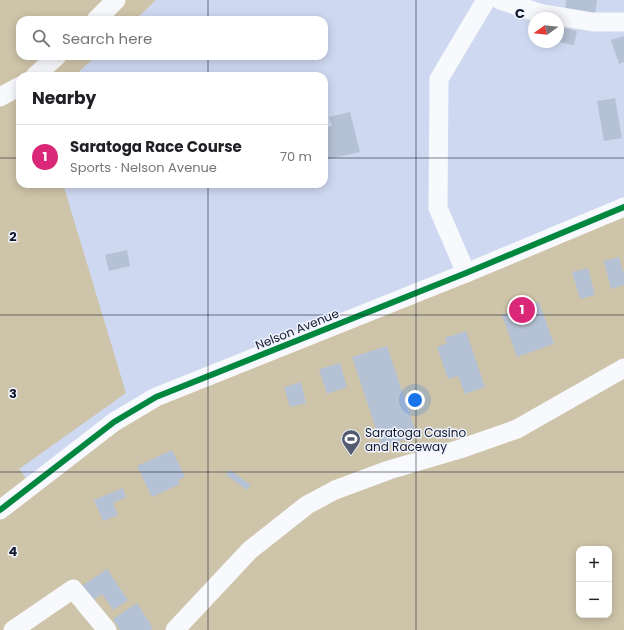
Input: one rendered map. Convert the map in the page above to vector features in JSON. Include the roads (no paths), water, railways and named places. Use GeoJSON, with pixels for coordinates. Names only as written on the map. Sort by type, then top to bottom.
{"type":"FeatureCollection","features":[{"type":"Feature","properties":{"kind":"street"},"geometry":{"type":"LineString","coordinates":[[100,16],[116,0]]}},
{"type":"Feature","properties":{"kind":"street"},"geometry":{"type":"LineString","coordinates":[[466,273],[438,208],[439,79],[486,0]]}},
{"type":"Feature","properties":{"kind":"street"},"geometry":{"type":"LineString","coordinates":[[500,0],[539,14],[593,22],[624,22]]}},
{"type":"Feature","properties":{"kind":"street"},"geometry":{"type":"LineString","coordinates":[[39,72],[53,60]]}},
{"type":"Feature","properties":{"kind":"street"},"geometry":{"type":"LineString","coordinates":[[0,97],[16,88]]}},
{"type":"Feature","properties":{"kind":"street","name":"Nelson Avenue"},"geometry":{"type":"LineString","coordinates":[[0,510],[114,422],[156,397],[466,273],[624,207]]}},
{"type":"Feature","properties":{"kind":"street"},"geometry":{"type":"LineString","coordinates":[[175,630],[250,550],[307,505],[336,490],[389,470],[460,449],[517,429],[624,368]]}},
{"type":"Feature","properties":{"kind":"street"},"geometry":{"type":"LineString","coordinates":[[13,630],[73,589],[107,630]]}},
{"type":"Feature","properties":{"kind":"place","name":"Saratoga Race Course"},"geometry":{"type":"Point","coordinates":[522,310]}},
{"type":"Feature","properties":{"kind":"place","name":"Saratoga Casino and Raceway"},"geometry":{"type":"Point","coordinates":[351,456]}}]}
